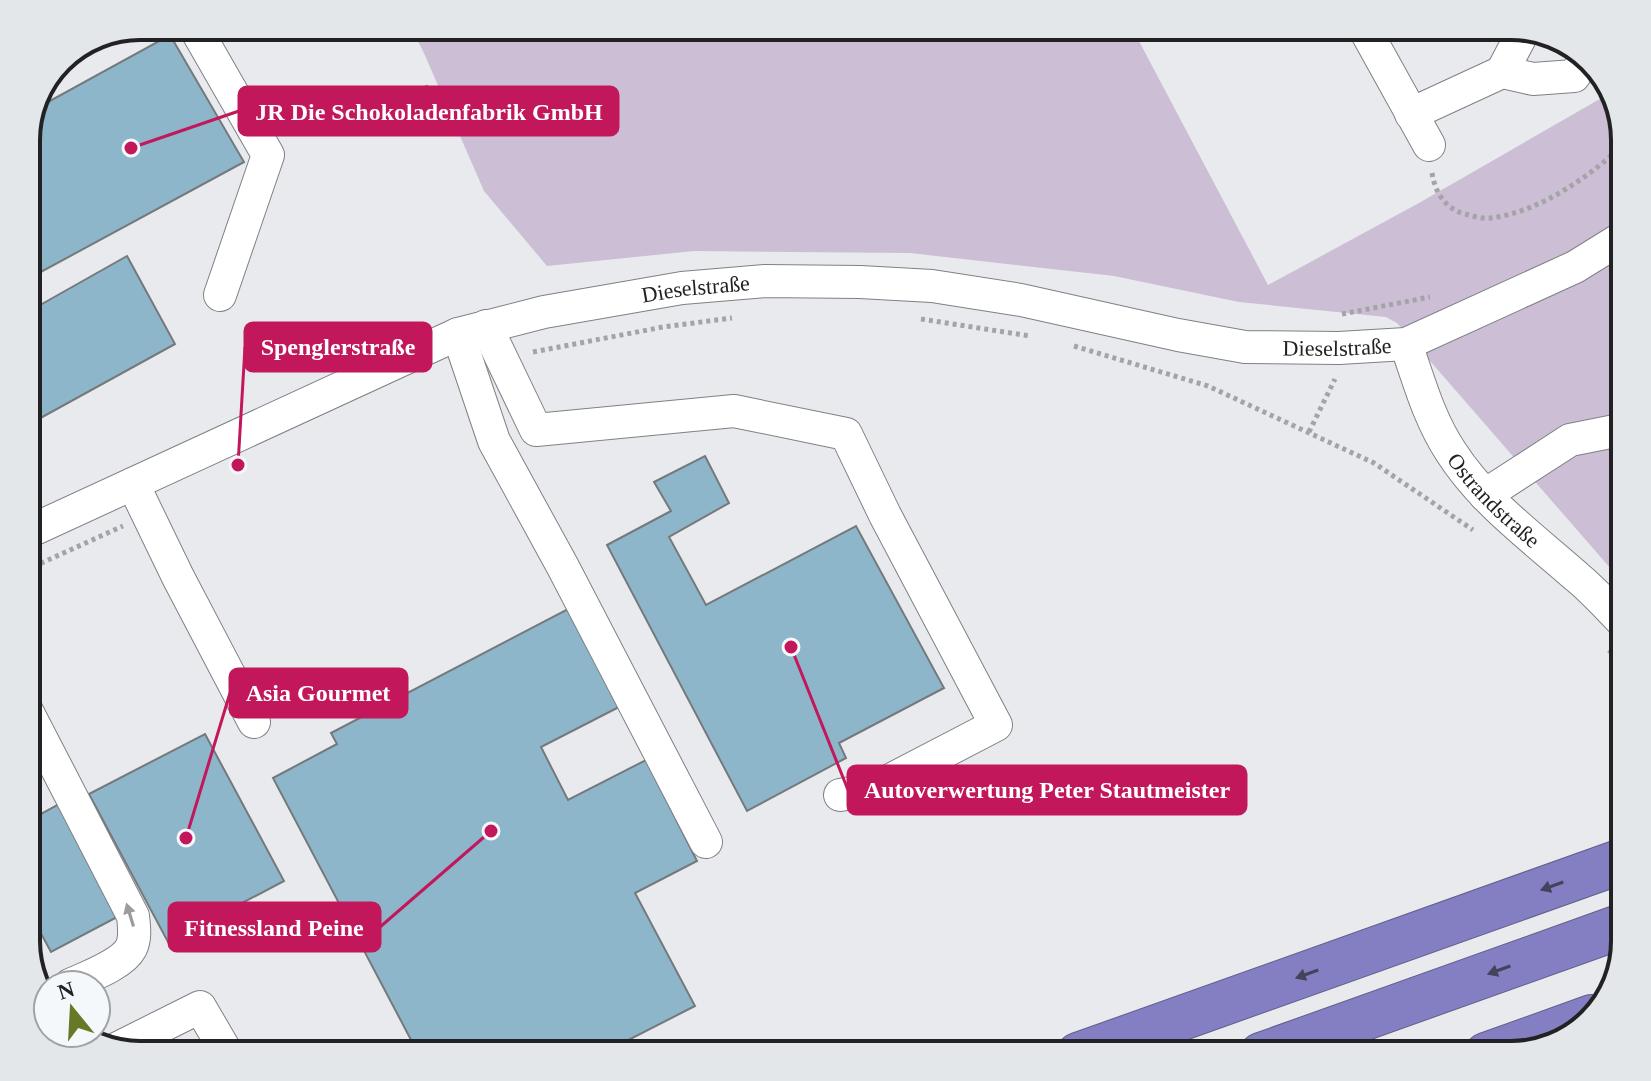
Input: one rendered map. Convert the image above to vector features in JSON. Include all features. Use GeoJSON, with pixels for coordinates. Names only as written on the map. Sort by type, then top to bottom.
{"type":"FeatureCollection","features":[{"type":"Feature","properties":{"kind":"highway"},"geometry":{"type":"LineString","coordinates":[[1117,1041],[1611,865]]}},
{"type":"Feature","properties":{"kind":"highway"},"geometry":{"type":"LineString","coordinates":[[1300,1041],[1611,930]]}},
{"type":"Feature","properties":{"kind":"highway"},"geometry":{"type":"LineString","coordinates":[[1531,1039],[1558,1029]]}},
{"type":"Feature","properties":{"kind":"street"},"geometry":{"type":"LineString","coordinates":[[202,40],[268,155],[220,295]]}},
{"type":"Feature","properties":{"kind":"street"},"geometry":{"type":"LineString","coordinates":[[1371,40],[1429,145]]}},
{"type":"Feature","properties":{"kind":"street"},"geometry":{"type":"LineString","coordinates":[[1502,72],[1518,41]]}},
{"type":"Feature","properties":{"kind":"street"},"geometry":{"type":"LineString","coordinates":[[1411,114],[1502,72],[1533,79],[1574,76],[1580,67]]}},
{"type":"Feature","properties":{"kind":"street"},"geometry":{"type":"LineString","coordinates":[[1406,344],[1575,267],[1611,245]]}},
{"type":"Feature","properties":{"kind":"street","name":"Dieselstraße"},"geometry":{"type":"LineString","coordinates":[[40,527],[472,330],[544,312],[682,288],[765,281],[932,286],[1021,300],[1245,347],[1339,348],[1406,344]]}},
{"type":"Feature","properties":{"kind":"street"},"geometry":{"type":"LineString","coordinates":[[472,330],[501,359],[536,430],[734,411],[846,434],[885,515],[996,725],[873,789],[840,795]]}},
{"type":"Feature","properties":{"kind":"street"},"geometry":{"type":"LineString","coordinates":[[472,330],[494,441],[706,842]]}},
{"type":"Feature","properties":{"kind":"street","name":"Ostrandstraße"},"geometry":{"type":"LineString","coordinates":[[1406,344],[1425,400],[1449,449],[1485,495],[1579,579],[1611,629]]}},
{"type":"Feature","properties":{"kind":"street"},"geometry":{"type":"LineString","coordinates":[[1485,495],[1570,440],[1611,432]]}},
{"type":"Feature","properties":{"kind":"street"},"geometry":{"type":"LineString","coordinates":[[133,484],[254,722]]}},
{"type":"Feature","properties":{"kind":"street"},"geometry":{"type":"LineString","coordinates":[[40,735],[133,916],[131,948],[120,961],[103,969]]}},
{"type":"Feature","properties":{"kind":"street"},"geometry":{"type":"LineString","coordinates":[[133,1040],[200,1007],[220,1041]]}},
{"type":"Feature","properties":{"kind":"path"},"geometry":{"type":"LineString","coordinates":[[1429,145],[1434,188],[1445,204],[1460,213],[1487,219],[1511,214],[1545,200],[1580,180],[1611,156]]}},
{"type":"Feature","properties":{"kind":"path"},"geometry":{"type":"LineString","coordinates":[[1334,316],[1432,297]]}},
{"type":"Feature","properties":{"kind":"path"},"geometry":{"type":"LineString","coordinates":[[501,359],[663,327],[741,316]]}},
{"type":"Feature","properties":{"kind":"path"},"geometry":{"type":"LineString","coordinates":[[915,318],[1038,338]]}},
{"type":"Feature","properties":{"kind":"path"},"geometry":{"type":"LineString","coordinates":[[1068,344],[1208,386],[1295,426],[1374,463],[1484,537]]}},
{"type":"Feature","properties":{"kind":"shaded area"},"geometry":{"type":"Polygon","coordinates":[[[417,40],[1138,40],[1268,285],[1601,98],[1608,114],[1611,140],[1611,569],[1397,323],[1386,317],[1239,302],[1114,276],[910,253],[694,251],[547,266],[484,191],[417,40]]]}},
{"type":"Feature","properties":{"kind":"building"},"geometry":{"type":"Polygon","coordinates":[[[161,40],[173,40],[244,162],[40,272],[40,134],[48,102],[161,40]]]}},
{"type":"Feature","properties":{"kind":"building"},"geometry":{"type":"Polygon","coordinates":[[[427,86],[432,103],[421,106],[416,90],[427,86]]]}},
{"type":"Feature","properties":{"kind":"building"},"geometry":{"type":"Polygon","coordinates":[[[127,256],[175,344],[40,418],[40,305],[127,256]]]}},
{"type":"Feature","properties":{"kind":"building"},"geometry":{"type":"Polygon","coordinates":[[[705,456],[729,503],[669,537],[706,605],[856,526],[944,688],[839,743],[846,758],[747,811],[607,545],[671,511],[654,482],[705,456]]]}},
{"type":"Feature","properties":{"kind":"building"},"geometry":{"type":"Polygon","coordinates":[[[568,609],[619,707],[541,747],[568,800],[646,760],[697,861],[635,893],[695,1006],[626,1041],[412,1041],[273,778],[337,744],[331,733],[568,609]]]}},
{"type":"Feature","properties":{"kind":"building"},"geometry":{"type":"Polygon","coordinates":[[[205,734],[284,881],[168,942],[89,794],[205,734]]]}},
{"type":"Feature","properties":{"kind":"building"},"geometry":{"type":"Polygon","coordinates":[[[59,804],[119,916],[51,952],[40,932],[40,814],[59,804]]]}},
{"type":"Feature","properties":{"kind":"place","name":"JR Die Schokoladenfabrik GmbH"},"geometry":{"type":"Point","coordinates":[131,148]}},
{"type":"Feature","properties":{"kind":"place","name":"Spenglerstraße"},"geometry":{"type":"Point","coordinates":[238,465]}},
{"type":"Feature","properties":{"kind":"place","name":"Autoverwertung Peter Stautmeister"},"geometry":{"type":"Point","coordinates":[791,647]}},
{"type":"Feature","properties":{"kind":"place","name":"Fitnessland Peine"},"geometry":{"type":"Point","coordinates":[491,831]}},
{"type":"Feature","properties":{"kind":"place","name":"Asia Gourmet"},"geometry":{"type":"Point","coordinates":[186,838]}}]}
